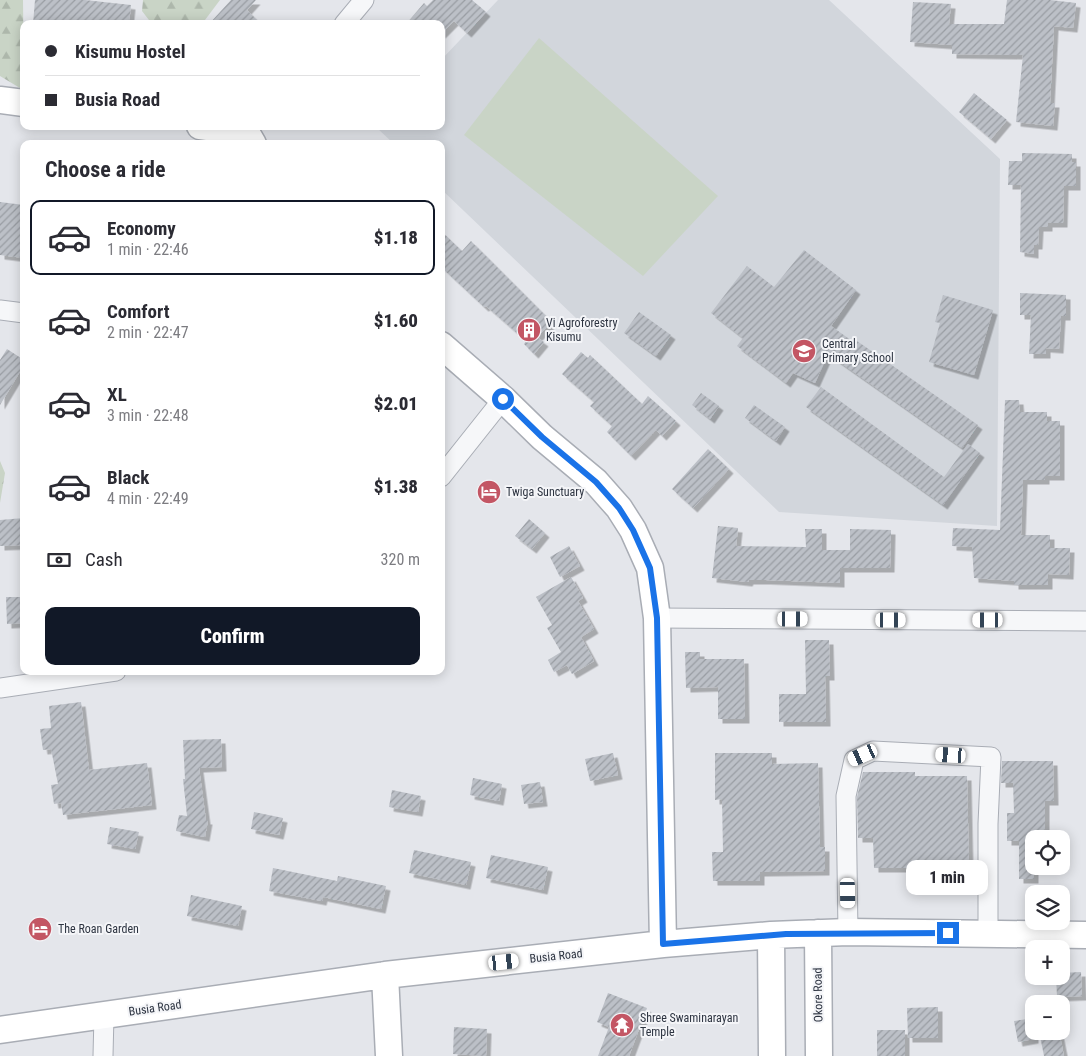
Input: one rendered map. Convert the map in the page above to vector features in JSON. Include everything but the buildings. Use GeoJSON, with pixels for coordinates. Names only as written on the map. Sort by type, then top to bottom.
{"type":"FeatureCollection","features":[{"type":"Feature","properties":{"kind":"main road"},"geometry":{"type":"LineString","coordinates":[[0,100],[20,102]]}},
{"type":"Feature","properties":{"kind":"main road"},"geometry":{"type":"LineString","coordinates":[[226,130],[253,134]]}},
{"type":"Feature","properties":{"kind":"main road"},"geometry":{"type":"LineString","coordinates":[[445,348],[503,399],[542,437],[596,482],[619,508],[633,530],[650,568],[657,618],[663,944]]}},
{"type":"Feature","properties":{"kind":"main road","name":"Busia Road"},"geometry":{"type":"LineString","coordinates":[[0,1030],[385,975],[663,944],[771,935],[848,932],[1086,936]]}},
{"type":"Feature","properties":{"kind":"main road","name":"Okore Road"},"geometry":{"type":"LineString","coordinates":[[818,933],[820,1056]]}},
{"type":"Feature","properties":{"kind":"main road"},"geometry":{"type":"LineString","coordinates":[[771,935],[772,1056]]}},
{"type":"Feature","properties":{"kind":"main road"},"geometry":{"type":"LineString","coordinates":[[385,975],[389,1056]]}},
{"type":"Feature","properties":{"kind":"street"},"geometry":{"type":"LineString","coordinates":[[347,20],[364,0]]}},
{"type":"Feature","properties":{"kind":"street"},"geometry":{"type":"LineString","coordinates":[[0,310],[20,312]]}},
{"type":"Feature","properties":{"kind":"street"},"geometry":{"type":"LineString","coordinates":[[445,472],[503,399]]}},
{"type":"Feature","properties":{"kind":"street"},"geometry":{"type":"LineString","coordinates":[[657,618],[1086,621]]}},
{"type":"Feature","properties":{"kind":"street"},"geometry":{"type":"LineString","coordinates":[[0,688],[89,675]]}},
{"type":"Feature","properties":{"kind":"street"},"geometry":{"type":"LineString","coordinates":[[848,932],[846,796],[854,760],[873,751],[990,756],[988,934]]}},
{"type":"Feature","properties":{"kind":"street"},"geometry":{"type":"LineString","coordinates":[[103,1056],[104,1015]]}},
{"type":"Feature","properties":{"kind":"shaded area","name":"Central Primary School"},"geometry":{"type":"Polygon","coordinates":[[[498,0],[829,0],[1000,159],[997,526],[779,512],[445,193],[445,140],[390,140],[379,130],[445,130],[445,56],[498,0]]]}},
{"type":"Feature","properties":{"kind":"green space"},"geometry":{"type":"Polygon","coordinates":[[[0,0],[23,0],[23,20],[20,20],[20,88],[0,76],[0,0]]]}},
{"type":"Feature","properties":{"kind":"green space"},"geometry":{"type":"Polygon","coordinates":[[[143,0],[220,0],[205,20],[149,20],[142,11],[143,0]]]}},
{"type":"Feature","properties":{"kind":"green space"},"geometry":{"type":"Polygon","coordinates":[[[539,38],[718,196],[643,276],[464,135],[539,38]]]}},
{"type":"Feature","properties":{"kind":"green space"},"geometry":{"type":"Polygon","coordinates":[[[0,461],[5,473],[0,503],[0,461]]]}},
{"type":"Feature","properties":{"kind":"place","name":"Vi Agroforestry Kisumu"},"geometry":{"type":"Point","coordinates":[529,330]}},
{"type":"Feature","properties":{"kind":"place","name":"Central Primary School"},"geometry":{"type":"Point","coordinates":[804,351]}},
{"type":"Feature","properties":{"kind":"place","name":"Twiga Sunctuary"},"geometry":{"type":"Point","coordinates":[489,492]}},
{"type":"Feature","properties":{"kind":"place","name":"The Roan Garden"},"geometry":{"type":"Point","coordinates":[40,929]}},
{"type":"Feature","properties":{"kind":"place","name":"Shree Swaminarayan Temple"},"geometry":{"type":"Point","coordinates":[622,1025]}},
{"type":"Feature","properties":{"kind":"route"},"geometry":{"type":"LineString","coordinates":[[503,399],[542,437],[596,482],[619,508],[633,530],[650,568],[657,618],[663,944],[786,934],[848,932],[948,933]]}}]}
